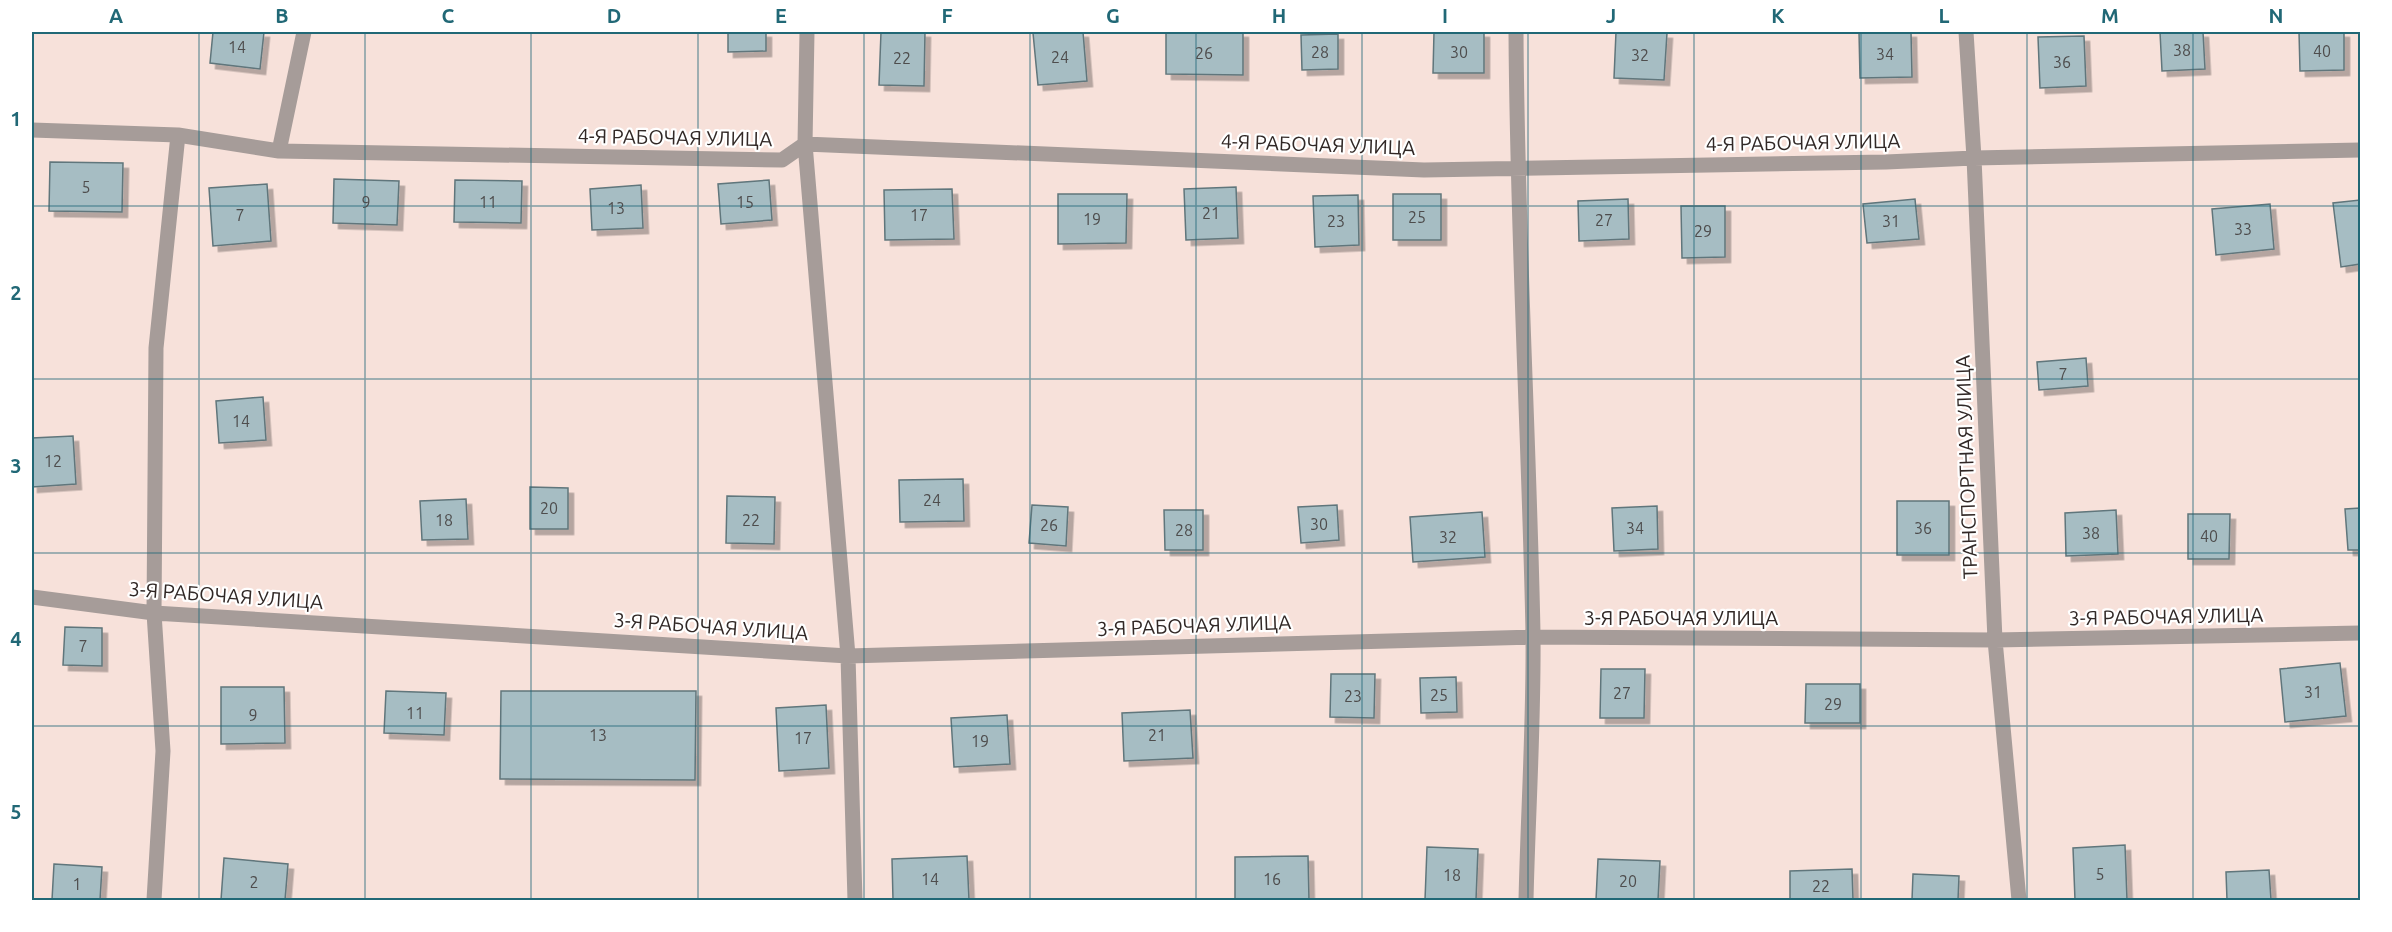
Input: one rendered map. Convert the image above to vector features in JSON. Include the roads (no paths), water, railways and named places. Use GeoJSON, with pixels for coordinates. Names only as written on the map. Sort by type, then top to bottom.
{"type":"FeatureCollection","features":[{"type":"Feature","properties":{"kind":"street"},"geometry":{"type":"LineString","coordinates":[[279,151],[304,32]]}},
{"type":"Feature","properties":{"kind":"street"},"geometry":{"type":"LineString","coordinates":[[807,32],[805,144],[848,656],[855,900]]}},
{"type":"Feature","properties":{"kind":"street"},"geometry":{"type":"LineString","coordinates":[[1516,32],[1517,168],[1527,396],[1533,637],[1526,900]]}},
{"type":"Feature","properties":{"kind":"street","name":"ТРАНСПОРТНАЯ УЛИЦА"},"geometry":{"type":"LineString","coordinates":[[1966,32],[1974,158],[1995,640],[2019,900]]}},
{"type":"Feature","properties":{"kind":"street","name":"4-Я РАБОЧАЯ УЛИЦА"},"geometry":{"type":"LineString","coordinates":[[32,130],[178,135],[279,151],[782,159],[805,144],[1424,170],[1886,162],[2361,150]]}},
{"type":"Feature","properties":{"kind":"street"},"geometry":{"type":"LineString","coordinates":[[154,900],[163,751],[154,613],[156,348],[178,135]]}},
{"type":"Feature","properties":{"kind":"street","name":"3-Я РАБОЧАЯ УЛИЦА"},"geometry":{"type":"LineString","coordinates":[[32,597],[154,613],[848,656],[1533,637],[1995,640],[2361,633]]}}]}
